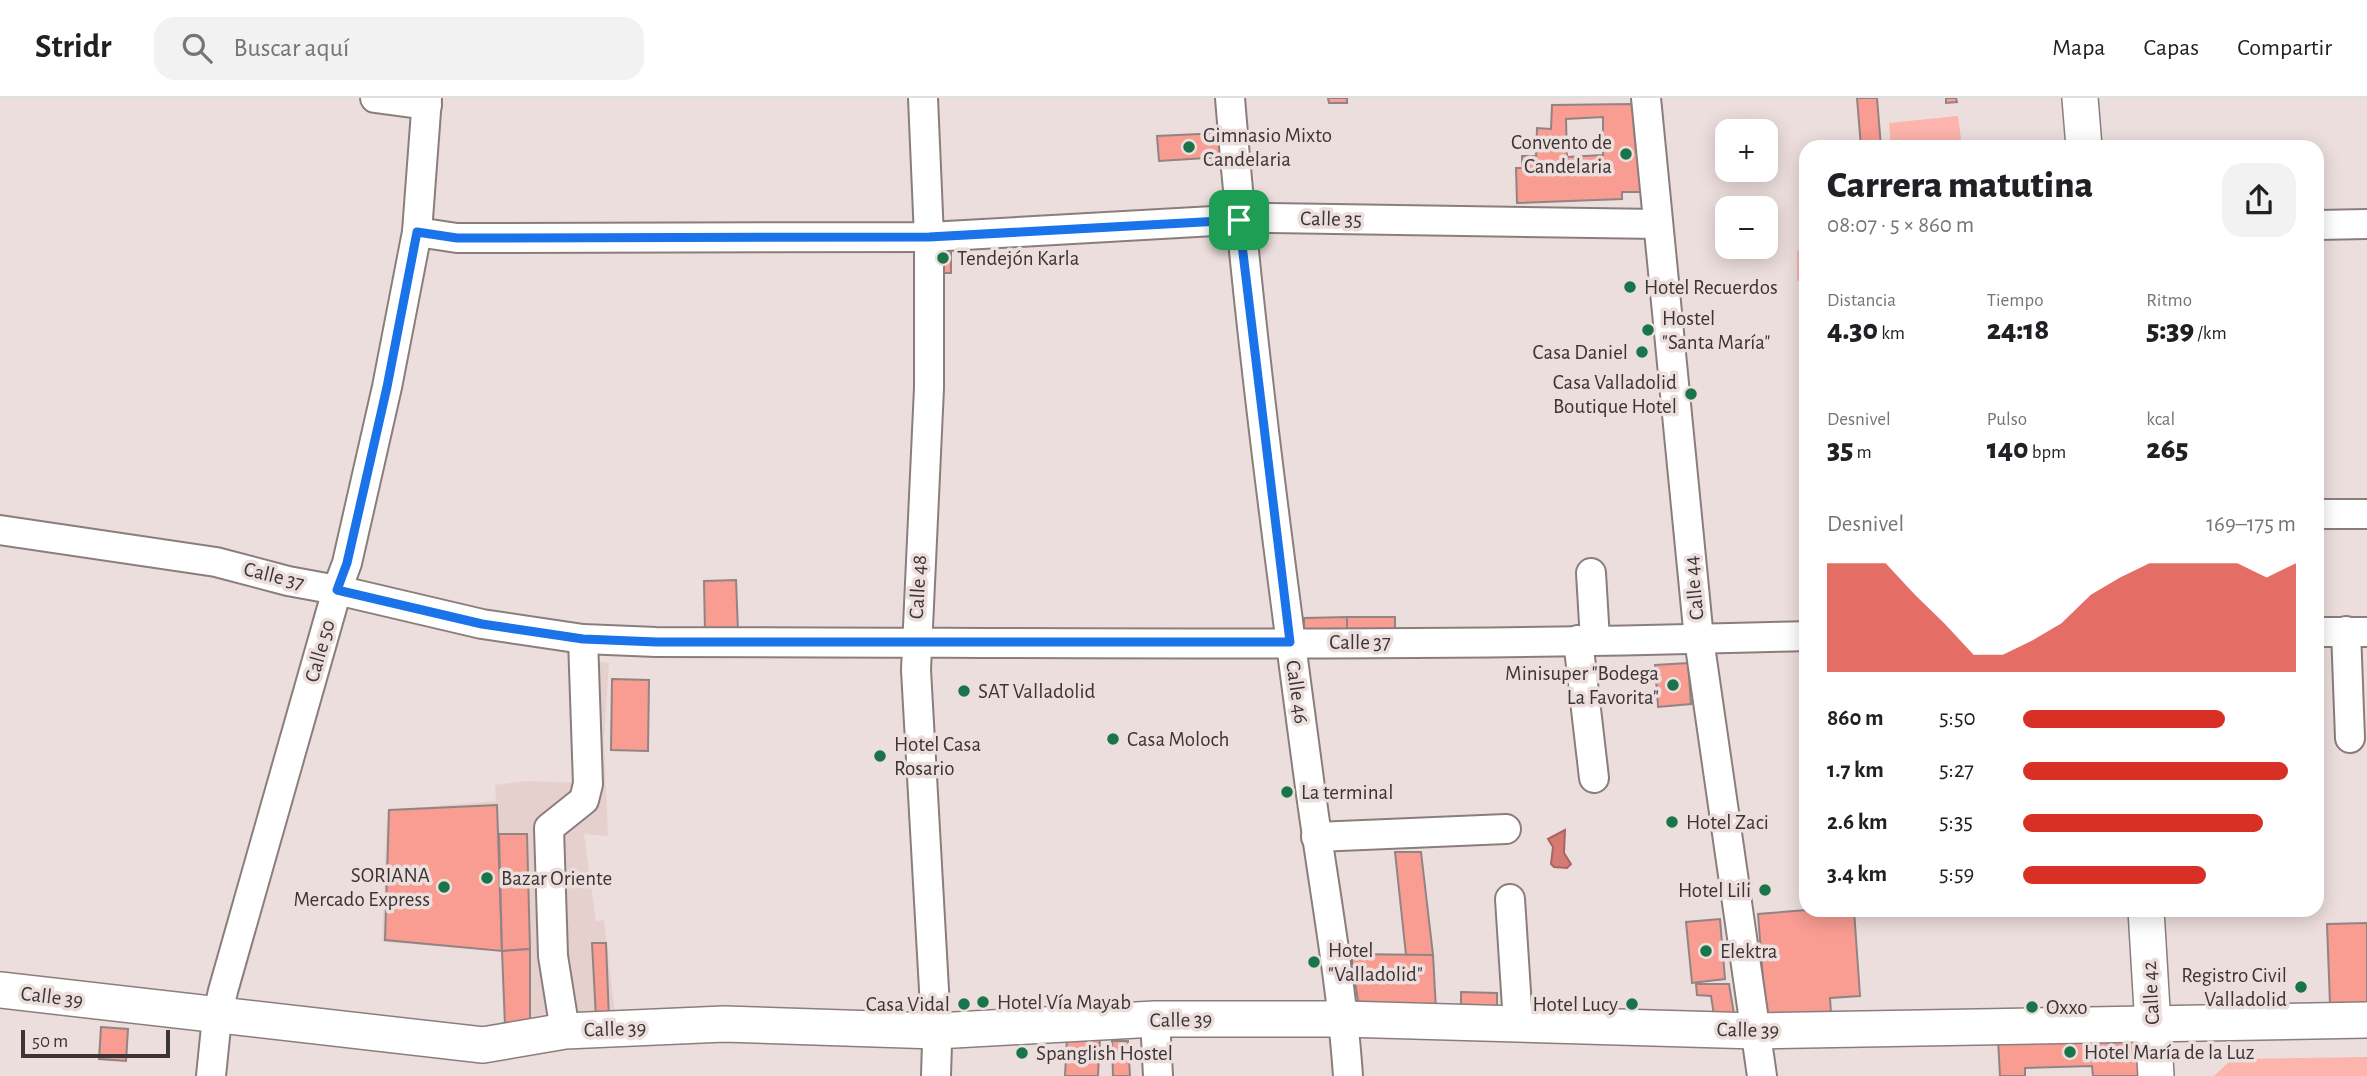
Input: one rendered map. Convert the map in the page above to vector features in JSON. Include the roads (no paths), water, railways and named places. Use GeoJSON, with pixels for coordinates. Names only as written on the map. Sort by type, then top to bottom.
{"type":"FeatureCollection","features":[{"type":"Feature","properties":{"kind":"main road"},"geometry":{"type":"LineString","coordinates":[[2080,98],[2083,140]]}},
{"type":"Feature","properties":{"kind":"main road","name":"Calle 42"},"geometry":{"type":"LineString","coordinates":[[2146,917],[2156,1076]]}},
{"type":"Feature","properties":{"kind":"main road","name":"Calle 39"},"geometry":{"type":"LineString","coordinates":[[0,990],[217,1017],[483,1045],[565,1031],[724,1024],[936,1031],[1155,1019],[1344,1019],[1756,1031],[2367,1020]]}},
{"type":"Feature","properties":{"kind":"street"},"geometry":{"type":"LineString","coordinates":[[375,98],[427,102]]}},
{"type":"Feature","properties":{"kind":"street","name":"Calle 48"},"geometry":{"type":"LineString","coordinates":[[923,98],[929,237],[929,388],[916,642],[936,1076]]}},
{"type":"Feature","properties":{"kind":"street","name":"Calle 46"},"geometry":{"type":"LineString","coordinates":[[1230,98],[1239,220],[1290,642],[1344,1019],[1348,1076]]}},
{"type":"Feature","properties":{"kind":"street","name":"Calle 44"},"geometry":{"type":"LineString","coordinates":[[1646,98],[1699,639],[1762,1076]]}},
{"type":"Feature","properties":{"kind":"street","name":"Calle 50"},"geometry":{"type":"LineString","coordinates":[[211,1076],[217,1017],[337,590],[347,563],[356,523],[417,232],[427,102]]}},
{"type":"Feature","properties":{"kind":"street","name":"Calle 35"},"geometry":{"type":"LineString","coordinates":[[417,232],[457,238],[929,237],[1267,218],[1658,224]]}},
{"type":"Feature","properties":{"kind":"street"},"geometry":{"type":"LineString","coordinates":[[2324,225],[2367,224]]}},
{"type":"Feature","properties":{"kind":"street"},"geometry":{"type":"LineString","coordinates":[[2324,514],[2367,514]]}},
{"type":"Feature","properties":{"kind":"street","name":"Calle 37"},"geometry":{"type":"LineString","coordinates":[[0,530],[216,562],[288,581],[482,624],[583,639],[656,642],[1290,642],[1799,636]]}},
{"type":"Feature","properties":{"kind":"street"},"geometry":{"type":"LineString","coordinates":[[1591,573],[1587,640],[1594,778]]}},
{"type":"Feature","properties":{"kind":"street"},"geometry":{"type":"LineString","coordinates":[[2324,632],[2356,632],[2350,738]]}},
{"type":"Feature","properties":{"kind":"street"},"geometry":{"type":"LineString","coordinates":[[565,1031],[553,956],[549,828],[584,800],[588,784],[583,639]]}},
{"type":"Feature","properties":{"kind":"street"},"geometry":{"type":"LineString","coordinates":[[1316,837],[1506,830]]}},
{"type":"Feature","properties":{"kind":"street"},"geometry":{"type":"LineString","coordinates":[[1510,899],[1518,1023]]}},
{"type":"Feature","properties":{"kind":"street"},"geometry":{"type":"LineString","coordinates":[[1155,1019],[1157,1076]]}},
{"type":"Feature","properties":{"kind":"place","name":"Gimnasio Mixto Candelaria"},"geometry":{"type":"Point","coordinates":[1189,147]}},
{"type":"Feature","properties":{"kind":"place","name":"Convento de Candelaria"},"geometry":{"type":"Point","coordinates":[1626,154]}},
{"type":"Feature","properties":{"kind":"place","name":"Tendejón Karla"},"geometry":{"type":"Point","coordinates":[943,258]}},
{"type":"Feature","properties":{"kind":"place","name":"Hotel Recuerdos"},"geometry":{"type":"Point","coordinates":[1630,287]}},
{"type":"Feature","properties":{"kind":"place","name":"Hostel \"Santa María\""},"geometry":{"type":"Point","coordinates":[1648,330]}},
{"type":"Feature","properties":{"kind":"place","name":"Casa Daniel"},"geometry":{"type":"Point","coordinates":[1642,352]}},
{"type":"Feature","properties":{"kind":"place","name":"Casa Valladolid Boutique Hotel"},"geometry":{"type":"Point","coordinates":[1691,394]}},
{"type":"Feature","properties":{"kind":"place","name":"Minisuper \"Bodega La Favorita\""},"geometry":{"type":"Point","coordinates":[1673,685]}},
{"type":"Feature","properties":{"kind":"place","name":"SAT Valladolid"},"geometry":{"type":"Point","coordinates":[964,691]}},
{"type":"Feature","properties":{"kind":"place","name":"Casa Moloch"},"geometry":{"type":"Point","coordinates":[1113,739]}},
{"type":"Feature","properties":{"kind":"place","name":"Hotel Casa Rosario"},"geometry":{"type":"Point","coordinates":[880,756]}},
{"type":"Feature","properties":{"kind":"place","name":"La terminal"},"geometry":{"type":"Point","coordinates":[1287,792]}},
{"type":"Feature","properties":{"kind":"place","name":"Hotel Zaci"},"geometry":{"type":"Point","coordinates":[1672,822]}},
{"type":"Feature","properties":{"kind":"place","name":"Bazar Oriente"},"geometry":{"type":"Point","coordinates":[487,878]}},
{"type":"Feature","properties":{"kind":"place","name":"SORIANA Mercado Express"},"geometry":{"type":"Point","coordinates":[444,887]}},
{"type":"Feature","properties":{"kind":"place","name":"Hotel Lili"},"geometry":{"type":"Point","coordinates":[1765,890]}},
{"type":"Feature","properties":{"kind":"place","name":"Elektra"},"geometry":{"type":"Point","coordinates":[1706,951]}},
{"type":"Feature","properties":{"kind":"place","name":"Hotel \"Valladolid\""},"geometry":{"type":"Point","coordinates":[1314,962]}},
{"type":"Feature","properties":{"kind":"place","name":"Registro Civil Valladolid"},"geometry":{"type":"Point","coordinates":[2301,987]}},
{"type":"Feature","properties":{"kind":"place","name":"Hotel Vía Mayab"},"geometry":{"type":"Point","coordinates":[983,1002]}},
{"type":"Feature","properties":{"kind":"place","name":"Casa Vidal"},"geometry":{"type":"Point","coordinates":[964,1004]}},
{"type":"Feature","properties":{"kind":"place","name":"Hotel Lucy"},"geometry":{"type":"Point","coordinates":[1632,1004]}},
{"type":"Feature","properties":{"kind":"place","name":"Oxxo"},"geometry":{"type":"Point","coordinates":[2032,1007]}},
{"type":"Feature","properties":{"kind":"place","name":"Hotel María de la Luz"},"geometry":{"type":"Point","coordinates":[2070,1052]}},
{"type":"Feature","properties":{"kind":"place","name":"Spanglish Hostel"},"geometry":{"type":"Point","coordinates":[1022,1053]}}]}
